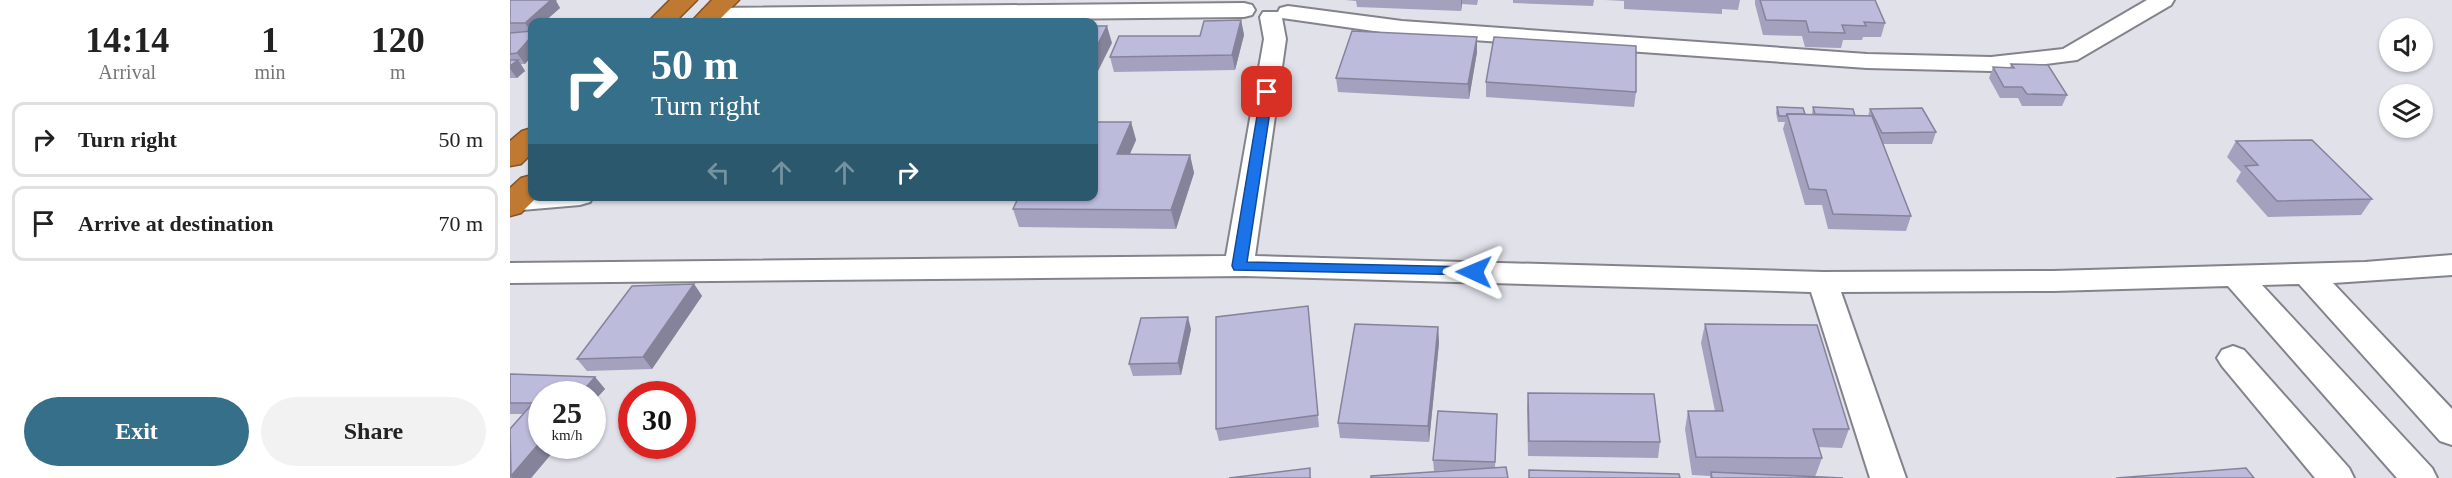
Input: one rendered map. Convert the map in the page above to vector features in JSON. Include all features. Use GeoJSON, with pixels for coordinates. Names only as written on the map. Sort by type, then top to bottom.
{"type":"FeatureCollection","features":[{"type":"Feature","properties":{"kind":"highway"},"geometry":{"type":"LineString","coordinates":[[665,18],[685,0]]}},
{"type":"Feature","properties":{"kind":"highway"},"geometry":{"type":"LineString","coordinates":[[510,157],[528,141]]}},
{"type":"Feature","properties":{"kind":"street"},"geometry":{"type":"LineString","coordinates":[[714,13],[1244,5],[1260,17],[1286,10],[1402,28],[1867,61],[1991,64],[2069,55],[2163,0]]}},
{"type":"Feature","properties":{"kind":"street"},"geometry":{"type":"LineString","coordinates":[[1239,266],[1275,39],[1286,10]]}},
{"type":"Feature","properties":{"kind":"street"},"geometry":{"type":"LineString","coordinates":[[510,273],[1239,266],[1823,282],[2053,281],[2307,274],[2452,265]]}},
{"type":"Feature","properties":{"kind":"street"},"geometry":{"type":"LineString","coordinates":[[2307,274],[2452,431]]}},
{"type":"Feature","properties":{"kind":"street"},"geometry":{"type":"LineString","coordinates":[[2236,276],[2419,478]]}},
{"type":"Feature","properties":{"kind":"street"},"geometry":{"type":"LineString","coordinates":[[1823,282],[1888,478]]}},
{"type":"Feature","properties":{"kind":"street"},"geometry":{"type":"LineString","coordinates":[[2233,357],[2336,478]]}},
{"type":"Feature","properties":{"kind":"building"},"geometry":{"type":"Polygon","coordinates":[[[510,0],[551,0],[525,23],[510,23],[510,0]]]}},
{"type":"Feature","properties":{"kind":"building"},"geometry":{"type":"Polygon","coordinates":[[[1760,0],[1875,0],[1885,23],[1864,22],[1866,26],[1842,25],[1845,33],[1809,32],[1806,21],[1766,20],[1760,0]]]}},
{"type":"Feature","properties":{"kind":"building"},"geometry":{"type":"Polygon","coordinates":[[[1241,20],[1232,55],[1110,57],[1119,36],[1200,36],[1204,21],[1241,20]]]}},
{"type":"Feature","properties":{"kind":"building"},"geometry":{"type":"Polygon","coordinates":[[[1098,26],[1107,26],[1098,44],[1098,26]]]}},
{"type":"Feature","properties":{"kind":"building"},"geometry":{"type":"Polygon","coordinates":[[[528,31],[528,41],[517,53],[510,54],[510,33],[528,31]]]}},
{"type":"Feature","properties":{"kind":"building"},"geometry":{"type":"Polygon","coordinates":[[[1352,31],[1477,37],[1468,84],[1336,78],[1352,31]]]}},
{"type":"Feature","properties":{"kind":"building"},"geometry":{"type":"Polygon","coordinates":[[[1494,37],[1636,46],[1636,92],[1486,82],[1494,37]]]}},
{"type":"Feature","properties":{"kind":"building"},"geometry":{"type":"Polygon","coordinates":[[[510,60],[518,60],[510,66],[510,60]]]}},
{"type":"Feature","properties":{"kind":"building"},"geometry":{"type":"Polygon","coordinates":[[[2011,64],[2048,65],[2067,95],[2027,94],[2022,87],[2004,87],[1993,67],[2014,68],[2011,64]]]}},
{"type":"Feature","properties":{"kind":"building"},"geometry":{"type":"Polygon","coordinates":[[[1777,107],[1803,108],[1805,114],[1779,116],[1777,107]]]}},
{"type":"Feature","properties":{"kind":"building"},"geometry":{"type":"Polygon","coordinates":[[[1813,107],[1853,109],[1855,116],[1815,114],[1813,107]]]}},
{"type":"Feature","properties":{"kind":"building"},"geometry":{"type":"Polygon","coordinates":[[[1922,108],[1936,132],[1882,133],[1870,109],[1922,108]]]}},
{"type":"Feature","properties":{"kind":"building"},"geometry":{"type":"Polygon","coordinates":[[[1787,114],[1872,116],[1911,216],[1833,214],[1826,190],[1809,189],[1787,114]]]}},
{"type":"Feature","properties":{"kind":"building"},"geometry":{"type":"Polygon","coordinates":[[[1098,122],[1131,122],[1117,154],[1190,155],[1171,210],[1013,209],[1017,201],[1098,201],[1098,122]]]}},
{"type":"Feature","properties":{"kind":"building"},"geometry":{"type":"Polygon","coordinates":[[[2312,140],[2372,199],[2277,201],[2245,166],[2258,165],[2236,141],[2312,140]]]}},
{"type":"Feature","properties":{"kind":"building"},"geometry":{"type":"Polygon","coordinates":[[[694,284],[643,357],[577,359],[632,286],[694,284]]]}},
{"type":"Feature","properties":{"kind":"building"},"geometry":{"type":"Polygon","coordinates":[[[1308,306],[1318,415],[1216,429],[1216,317],[1308,306]]]}},
{"type":"Feature","properties":{"kind":"building"},"geometry":{"type":"Polygon","coordinates":[[[1188,317],[1178,363],[1129,364],[1141,318],[1188,317]]]}},
{"type":"Feature","properties":{"kind":"building"},"geometry":{"type":"Polygon","coordinates":[[[1355,324],[1438,327],[1428,426],[1338,423],[1355,324]]]}},
{"type":"Feature","properties":{"kind":"building"},"geometry":{"type":"Polygon","coordinates":[[[1705,324],[1817,325],[1849,429],[1813,429],[1822,458],[1696,457],[1688,411],[1723,411],[1705,324]]]}},
{"type":"Feature","properties":{"kind":"building"},"geometry":{"type":"Polygon","coordinates":[[[510,374],[595,377],[591,381],[528,381],[528,403],[510,403],[510,374]]]}},
{"type":"Feature","properties":{"kind":"building"},"geometry":{"type":"Polygon","coordinates":[[[1528,393],[1654,394],[1660,442],[1529,441],[1528,393]]]}},
{"type":"Feature","properties":{"kind":"building"},"geometry":{"type":"Polygon","coordinates":[[[528,409],[528,456],[511,476],[510,429],[528,409]]]}},
{"type":"Feature","properties":{"kind":"building"},"geometry":{"type":"Polygon","coordinates":[[[1438,411],[1497,414],[1495,462],[1433,460],[1438,411]]]}},
{"type":"Feature","properties":{"kind":"building"},"geometry":{"type":"Polygon","coordinates":[[[1506,467],[1508,478],[1371,478],[1371,476],[1506,467]]]}},
{"type":"Feature","properties":{"kind":"building"},"geometry":{"type":"Polygon","coordinates":[[[1310,468],[1310,478],[1229,478],[1310,468]]]}},
{"type":"Feature","properties":{"kind":"building"},"geometry":{"type":"Polygon","coordinates":[[[2246,468],[2254,478],[2116,478],[2246,468]]]}},
{"type":"Feature","properties":{"kind":"building"},"geometry":{"type":"Polygon","coordinates":[[[1529,470],[1679,474],[1680,478],[1529,478],[1529,470]]]}},
{"type":"Feature","properties":{"kind":"building"},"geometry":{"type":"Polygon","coordinates":[[[1711,472],[1843,478],[1712,478],[1711,472]]]}},
{"type":"Feature","properties":{"kind":"route"},"geometry":{"type":"LineString","coordinates":[[1267,92],[1239,266],[1474,272]]}}]}
